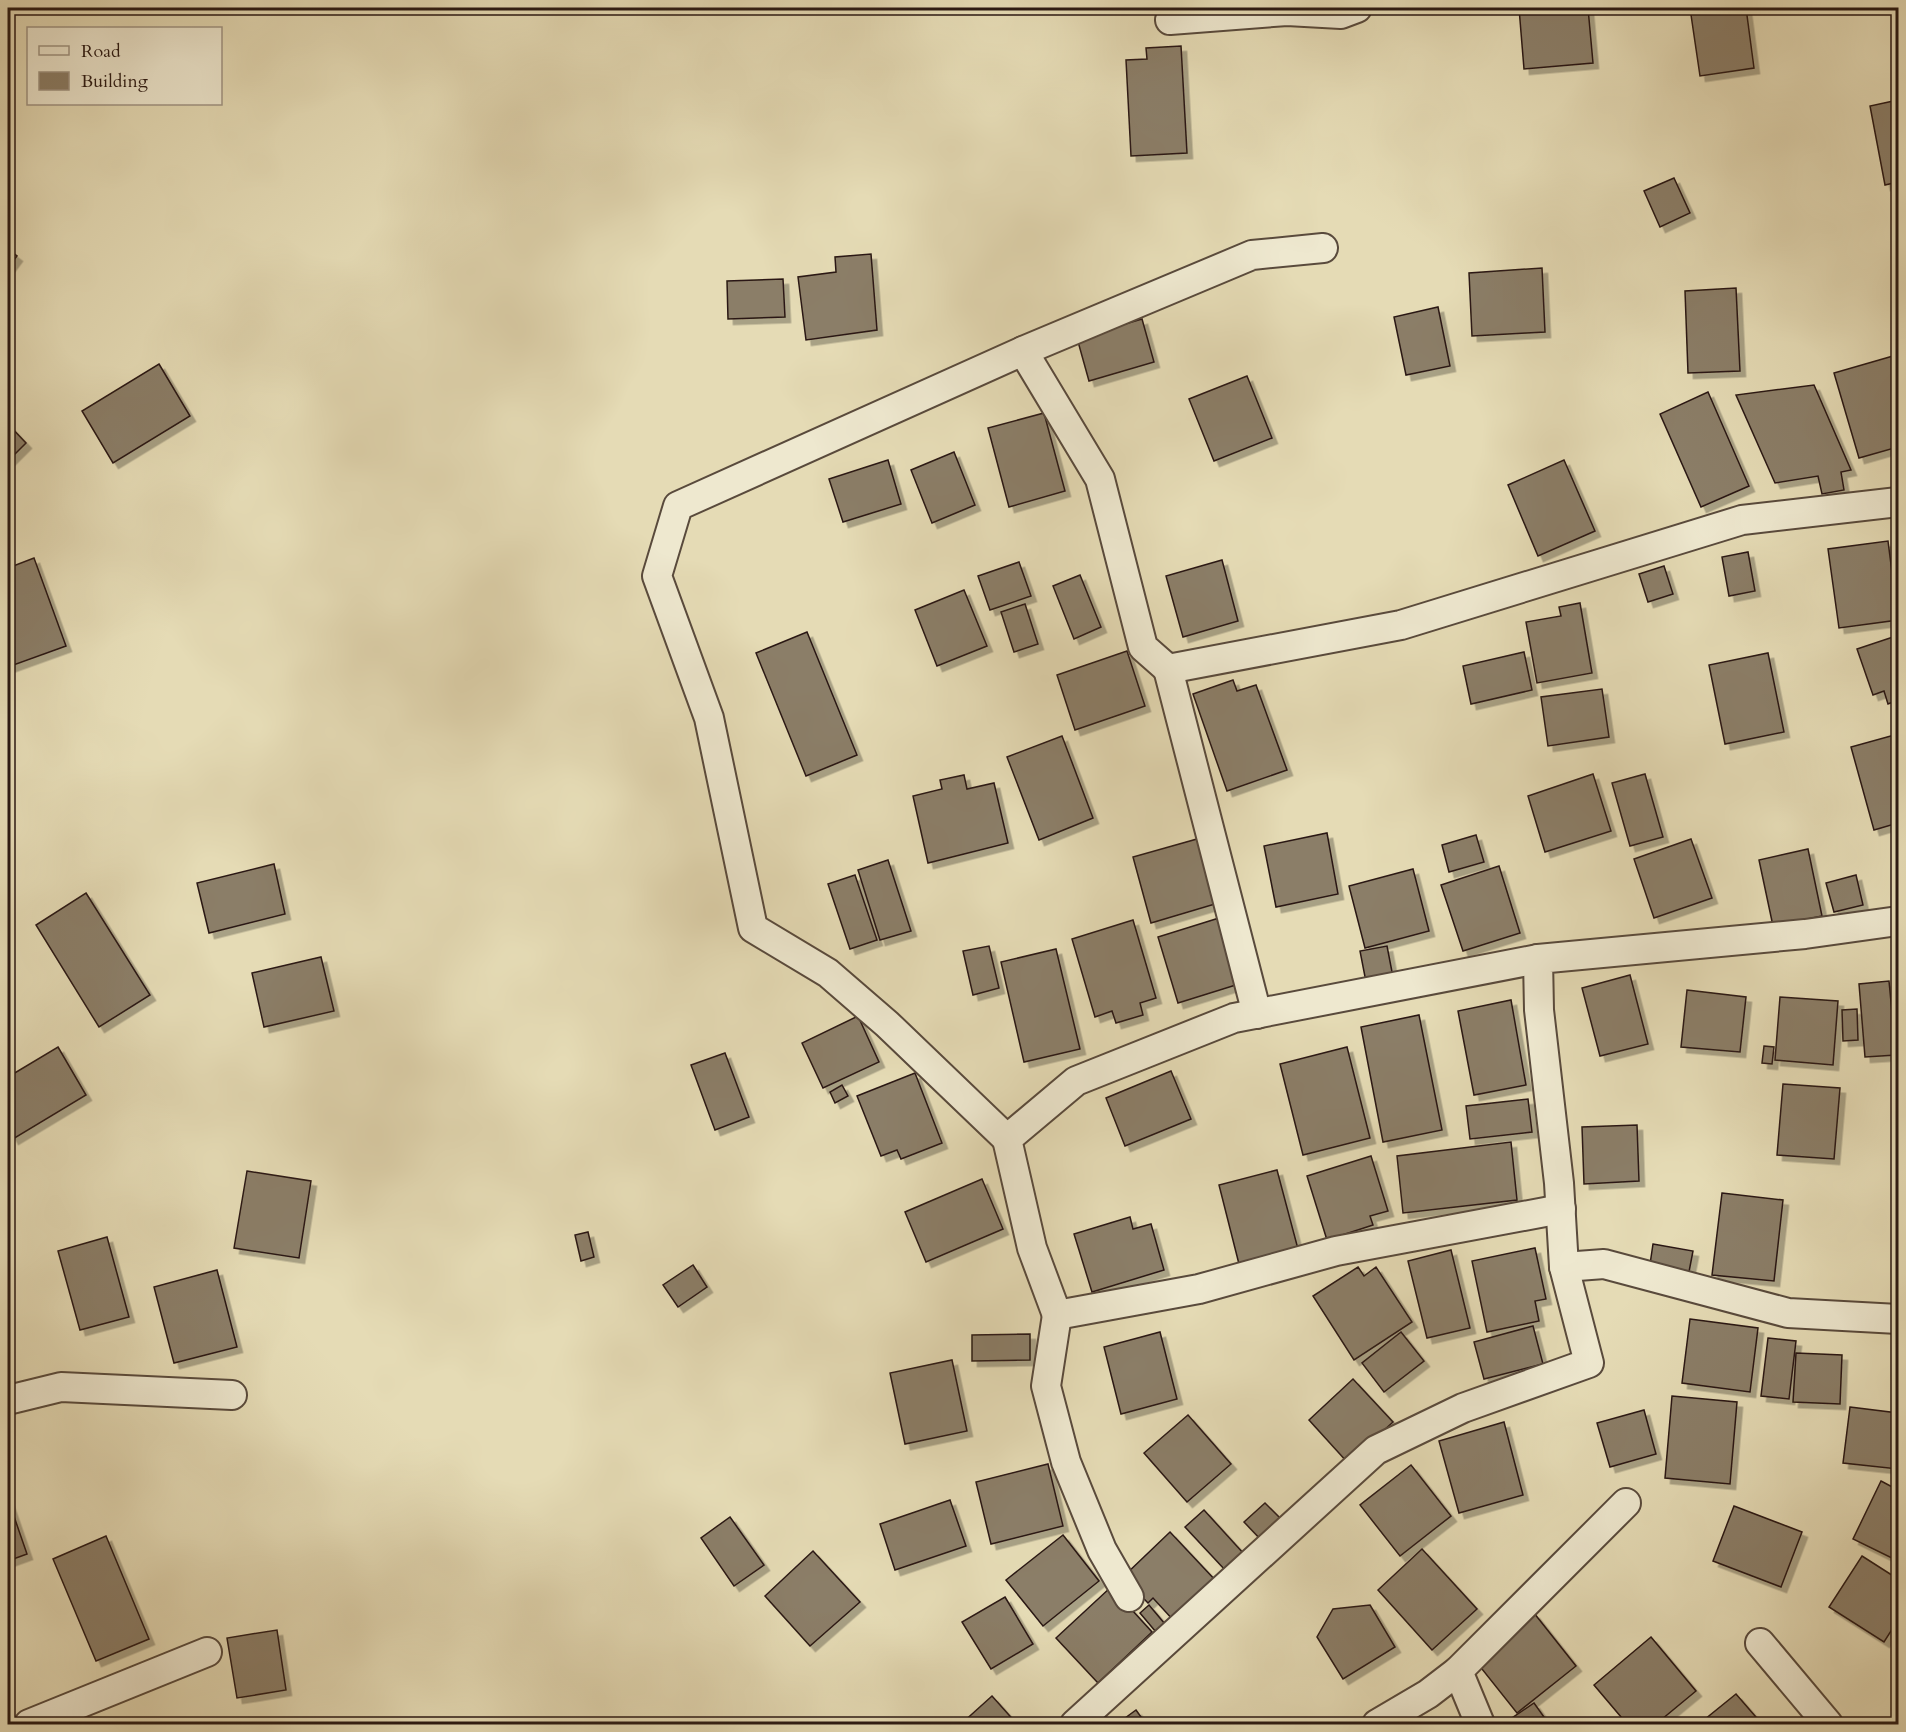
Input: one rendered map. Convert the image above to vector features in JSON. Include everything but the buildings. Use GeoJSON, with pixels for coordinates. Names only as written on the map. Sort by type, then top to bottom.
{"type":"FeatureCollection","features":[{"type":"Feature","properties":{"kind":"street"},"geometry":{"type":"LineString","coordinates":[[1170,20],[1287,11],[1341,14],[1357,8]]}},
{"type":"Feature","properties":{"kind":"street"},"geometry":{"type":"LineString","coordinates":[[1129,1597],[1102,1550],[1066,1462],[1046,1386],[1057,1315],[1032,1248],[1007,1139],[887,1024],[828,973],[753,928],[709,718],[657,576],[678,506],[1023,351],[1252,255],[1323,248]]}},
{"type":"Feature","properties":{"kind":"street"},"geometry":{"type":"LineString","coordinates":[[1023,351],[1100,479],[1143,647],[1168,669],[1257,1014]]}},
{"type":"Feature","properties":{"kind":"street"},"geometry":{"type":"LineString","coordinates":[[1168,669],[1401,625],[1742,520],[1899,502]]}},
{"type":"Feature","properties":{"kind":"street"},"geometry":{"type":"LineString","coordinates":[[1007,1139],[1076,1081],[1234,1018],[1538,959],[1805,934],[1899,921]]}},
{"type":"Feature","properties":{"kind":"street"},"geometry":{"type":"LineString","coordinates":[[1075,1725],[1376,1450],[1462,1408],[1589,1363],[1564,1267],[1561,1209],[1539,1010],[1538,959]]}},
{"type":"Feature","properties":{"kind":"street"},"geometry":{"type":"LineString","coordinates":[[1057,1315],[1199,1289],[1336,1251],[1561,1209]]}},
{"type":"Feature","properties":{"kind":"street"},"geometry":{"type":"LineString","coordinates":[[1564,1267],[1604,1264],[1788,1313],[1899,1319]]}},
{"type":"Feature","properties":{"kind":"street"},"geometry":{"type":"LineString","coordinates":[[8,1400],[61,1387],[232,1395]]}},
{"type":"Feature","properties":{"kind":"street"},"geometry":{"type":"LineString","coordinates":[[1377,1725],[1428,1694],[1458,1671],[1626,1503]]}},
{"type":"Feature","properties":{"kind":"street"},"geometry":{"type":"LineString","coordinates":[[1760,1643],[1828,1725]]}},
{"type":"Feature","properties":{"kind":"street"},"geometry":{"type":"LineString","coordinates":[[29,1725],[207,1653]]}},
{"type":"Feature","properties":{"kind":"street"},"geometry":{"type":"LineString","coordinates":[[1458,1671],[1480,1725]]}}]}
